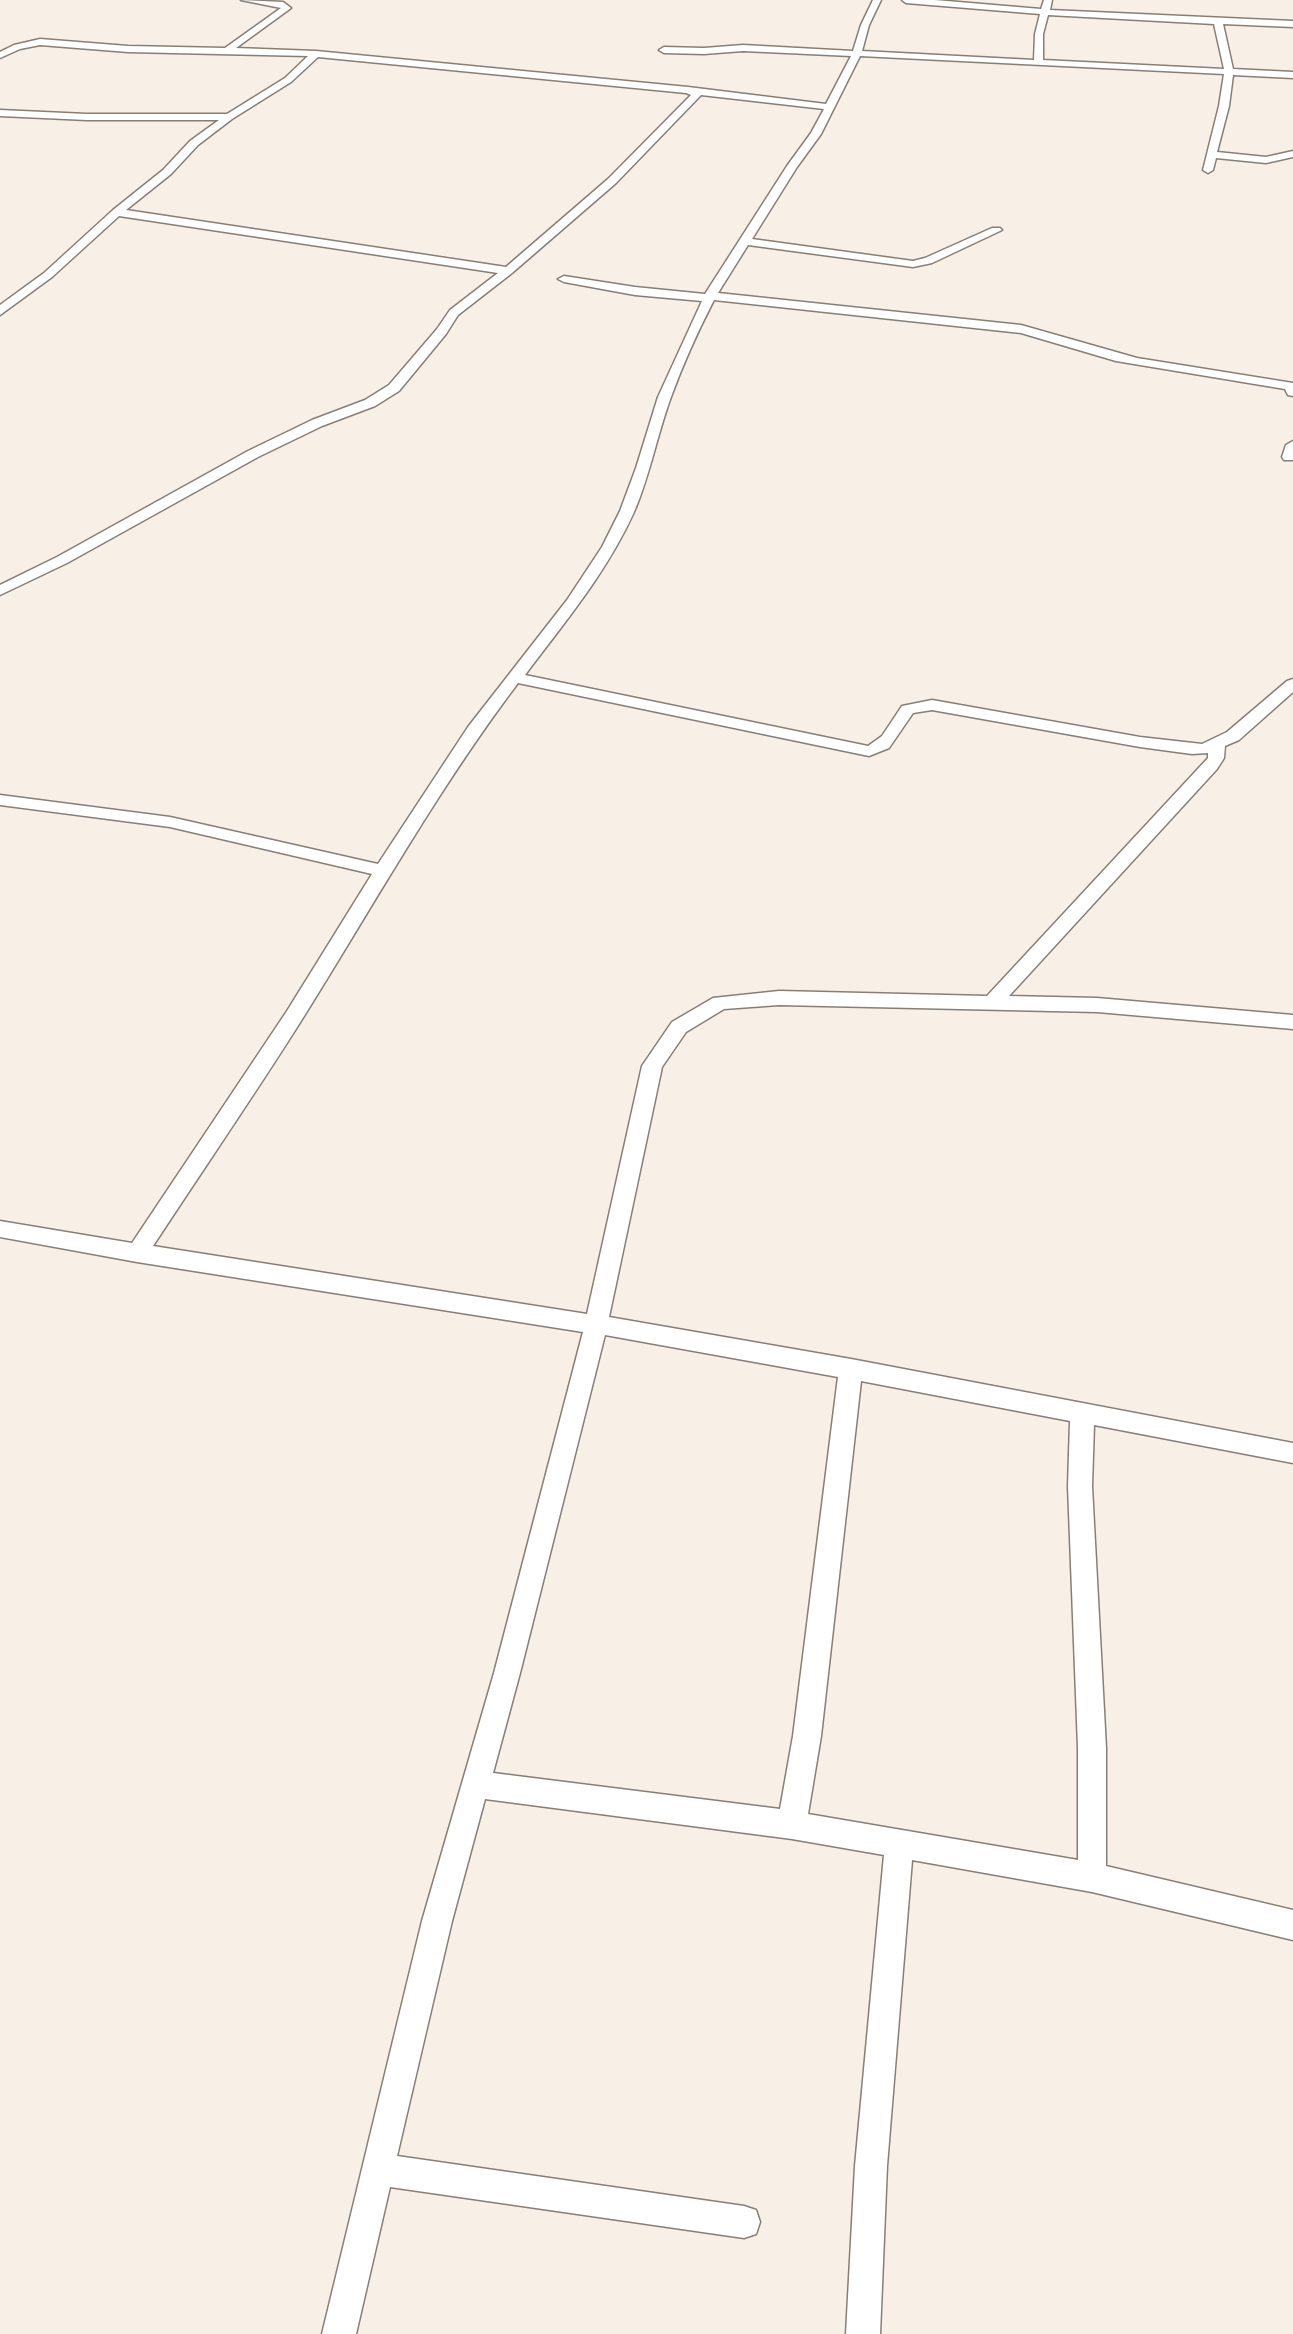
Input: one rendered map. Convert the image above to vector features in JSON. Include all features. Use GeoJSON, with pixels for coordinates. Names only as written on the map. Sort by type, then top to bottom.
{"type":"FeatureCollection","features":[{"type":"Feature","properties":{"kind":"street"},"geometry":{"type":"LineString","coordinates":[[227,50],[286,8],[283,5],[245,0]]}},
{"type":"Feature","properties":{"kind":"street"},"geometry":{"type":"LineString","coordinates":[[137,1253],[294,1016],[383,871],[474,730],[573,602],[609,547],[627,511],[643,468],[664,397],[679,358],[709,297],[792,166],[811,142],[857,53],[865,25],[877,0]]}},
{"type":"Feature","properties":{"kind":"street"},"geometry":{"type":"LineString","coordinates":[[906,0],[946,2],[1045,13],[1293,24]]}},
{"type":"Feature","properties":{"kind":"street"},"geometry":{"type":"LineString","coordinates":[[1038,63],[1039,34],[1048,0]]}},
{"type":"Feature","properties":{"kind":"street"},"geometry":{"type":"LineString","coordinates":[[1208,170],[1229,72],[1218,22]]}},
{"type":"Feature","properties":{"kind":"street"},"geometry":{"type":"LineString","coordinates":[[0,55],[17,47],[40,42],[128,49],[227,50],[316,54],[829,107]]}},
{"type":"Feature","properties":{"kind":"street"},"geometry":{"type":"LineString","coordinates":[[664,50],[704,51],[743,48],[1293,75]]}},
{"type":"Feature","properties":{"kind":"street"},"geometry":{"type":"LineString","coordinates":[[0,311],[48,275],[116,212],[167,172],[194,143],[229,117],[288,80],[316,54]]}},
{"type":"Feature","properties":{"kind":"street"},"geometry":{"type":"LineString","coordinates":[[0,591],[62,560],[149,510],[253,454],[317,423],[383,396],[394,388],[442,331],[454,312],[508,271],[612,181],[697,92]]}},
{"type":"Feature","properties":{"kind":"street"},"geometry":{"type":"LineString","coordinates":[[0,113],[87,117],[229,117]]}},
{"type":"Feature","properties":{"kind":"street"},"geometry":{"type":"LineString","coordinates":[[1212,154],[1266,160],[1293,154]]}},
{"type":"Feature","properties":{"kind":"street"},"geometry":{"type":"LineString","coordinates":[[116,212],[508,271]]}},
{"type":"Feature","properties":{"kind":"street"},"geometry":{"type":"LineString","coordinates":[[745,241],[913,264],[928,261],[996,230]]}},
{"type":"Feature","properties":{"kind":"street"},"geometry":{"type":"LineString","coordinates":[[564,279],[635,291],[1021,329],[1049,335],[1083,348],[1163,367],[1292,385]]}},
{"type":"Feature","properties":{"kind":"street"},"geometry":{"type":"LineString","coordinates":[[515,678],[869,751],[878,749],[886,743],[908,709],[932,705],[1175,748],[1198,749],[1217,745],[1233,736],[1293,684]]}},
{"type":"Feature","properties":{"kind":"street"},"geometry":{"type":"LineString","coordinates":[[993,1002],[1211,765],[1216,758],[1217,745]]}},
{"type":"Feature","properties":{"kind":"street"},"geometry":{"type":"LineString","coordinates":[[0,800],[170,822],[383,871]]}},
{"type":"Feature","properties":{"kind":"street"},"geometry":{"type":"LineString","coordinates":[[339,2334],[437,1921],[526,1598],[596,1325],[652,1066],[679,1027],[720,1004],[779,998],[1097,1004],[1293,1022]]}},
{"type":"Feature","properties":{"kind":"street"},"geometry":{"type":"LineString","coordinates":[[0,1229],[137,1253],[596,1325],[851,1369],[1293,1453]]}},
{"type":"Feature","properties":{"kind":"street"},"geometry":{"type":"LineString","coordinates":[[792,1825],[807,1736],[851,1369]]}},
{"type":"Feature","properties":{"kind":"street"},"geometry":{"type":"LineString","coordinates":[[1082,1414],[1080,1486],[1092,1748],[1092,1877]]}},
{"type":"Feature","properties":{"kind":"street"},"geometry":{"type":"LineString","coordinates":[[475,1784],[792,1825],[899,1843],[1092,1877],[1293,1925]]}},
{"type":"Feature","properties":{"kind":"street"},"geometry":{"type":"LineString","coordinates":[[863,2334],[872,2166],[899,1843]]}},
{"type":"Feature","properties":{"kind":"street"},"geometry":{"type":"LineString","coordinates":[[377,2169],[744,2222]]}}]}
